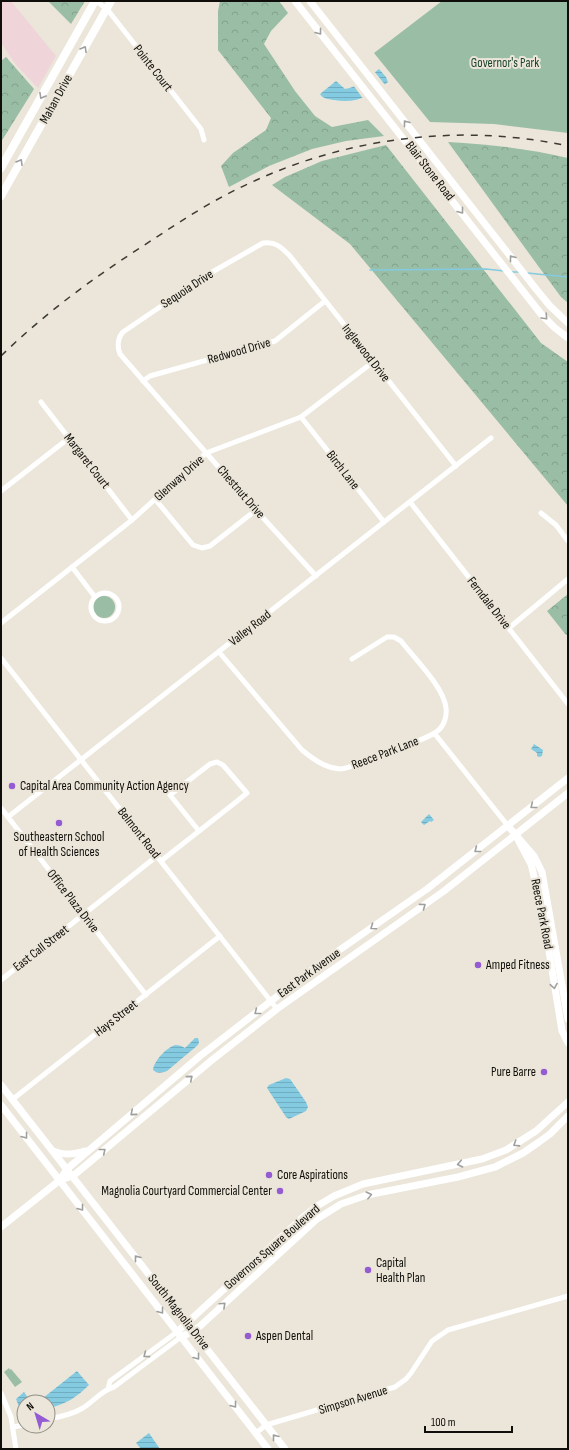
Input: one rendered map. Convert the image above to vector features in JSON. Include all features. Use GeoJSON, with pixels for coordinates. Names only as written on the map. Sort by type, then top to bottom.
{"type":"FeatureCollection","features":[{"type":"Feature","properties":{"kind":"main road","name":"Mahan Drive"},"geometry":{"type":"LineString","coordinates":[[1,168],[96,1]]}},
{"type":"Feature","properties":{"kind":"main road","name":"Mahan Drive"},"geometry":{"type":"LineString","coordinates":[[1,196],[111,1]]}},
{"type":"Feature","properties":{"kind":"main road","name":"Blair Stone Road"},"geometry":{"type":"LineString","coordinates":[[295,1],[526,294],[555,328],[568,338]]}},
{"type":"Feature","properties":{"kind":"main road","name":"Blair Stone Road"},"geometry":{"type":"LineString","coordinates":[[310,1],[536,289],[550,306],[568,323]]}},
{"type":"Feature","properties":{"kind":"main road"},"geometry":{"type":"LineString","coordinates":[[310,20],[319,13]]}},
{"type":"Feature","properties":{"kind":"main road"},"geometry":{"type":"LineString","coordinates":[[51,81],[63,87]]}},
{"type":"Feature","properties":{"kind":"main road","name":"East Park Avenue"},"geometry":{"type":"LineString","coordinates":[[1,1227],[60,1180],[67,1169],[200,1056],[322,962],[427,889],[568,778]]}},
{"type":"Feature","properties":{"kind":"main road","name":"East Park Avenue"},"geometry":{"type":"LineString","coordinates":[[60,1180],[73,1176],[212,1060],[277,1009],[415,912],[568,793]]}},
{"type":"Feature","properties":{"kind":"main road","name":"Reece Park Road"},"geometry":{"type":"LineString","coordinates":[[508,826],[534,856],[542,872],[568,1019]]}},
{"type":"Feature","properties":{"kind":"main road","name":"Reece Park Road"},"geometry":{"type":"LineString","coordinates":[[515,834],[534,872],[562,1030],[568,1043]]}},
{"type":"Feature","properties":{"kind":"main road","name":"South Magnolia Drive"},"geometry":{"type":"LineString","coordinates":[[1,1085],[285,1449]]}},
{"type":"Feature","properties":{"kind":"main road","name":"Governors Square Boulevard"},"geometry":{"type":"LineString","coordinates":[[179,1334],[186,1322],[317,1206],[344,1191],[363,1184],[482,1160],[506,1150],[533,1133],[568,1102]]}},
{"type":"Feature","properties":{"kind":"main road","name":"South Magnolia Drive"},"geometry":{"type":"LineString","coordinates":[[2,1107],[268,1449]]}},
{"type":"Feature","properties":{"kind":"main road","name":"Governors Square Boulevard"},"geometry":{"type":"LineString","coordinates":[[179,1334],[193,1331],[317,1219],[341,1204],[367,1195],[495,1167],[523,1153],[539,1142],[550,1134],[568,1116]]}},
{"type":"Feature","properties":{"kind":"main road"},"geometry":{"type":"LineString","coordinates":[[533,1133],[539,1142]]}},
{"type":"Feature","properties":{"kind":"main road"},"geometry":{"type":"LineString","coordinates":[[53,1150],[62,1154],[70,1155],[88,1151]]}},
{"type":"Feature","properties":{"kind":"main road"},"geometry":{"type":"LineString","coordinates":[[434,1170],[440,1180]]}},
{"type":"Feature","properties":{"kind":"main road"},"geometry":{"type":"LineString","coordinates":[[431,1182],[434,1170]]}},
{"type":"Feature","properties":{"kind":"main road"},"geometry":{"type":"LineString","coordinates":[[344,1191],[348,1202]]}},
{"type":"Feature","properties":{"kind":"main road"},"geometry":{"type":"LineString","coordinates":[[272,1245],[279,1254]]}},
{"type":"Feature","properties":{"kind":"street","name":"Pointe Court"},"geometry":{"type":"LineString","coordinates":[[96,1],[106,10],[201,129],[204,140]]}},
{"type":"Feature","properties":{"kind":"street","name":"Sequoia Drive"},"geometry":{"type":"LineString","coordinates":[[119,353],[119,337],[123,332],[207,275],[263,243],[272,243]]}},
{"type":"Feature","properties":{"kind":"street","name":"Inglewood Drive"},"geometry":{"type":"LineString","coordinates":[[272,243],[279,246],[290,256],[456,466]]}},
{"type":"Feature","properties":{"kind":"street","name":"Redwood Drive"},"geometry":{"type":"LineString","coordinates":[[143,381],[150,376],[275,341],[325,301]]}},
{"type":"Feature","properties":{"kind":"street","name":"Chestnut Drive"},"geometry":{"type":"LineString","coordinates":[[119,353],[256,510],[316,576]]}},
{"type":"Feature","properties":{"kind":"street","name":"Glenway Drive"},"geometry":{"type":"LineString","coordinates":[[1,623],[132,520],[206,453],[301,417],[373,362]]}},
{"type":"Feature","properties":{"kind":"street","name":"Margaret Court"},"geometry":{"type":"LineString","coordinates":[[41,402],[132,520]]}},
{"type":"Feature","properties":{"kind":"street","name":"Birch Lane"},"geometry":{"type":"LineString","coordinates":[[301,417],[384,522]]}},
{"type":"Feature","properties":{"kind":"street"},"geometry":{"type":"LineString","coordinates":[[1,491],[69,438]]}},
{"type":"Feature","properties":{"kind":"street","name":"Valley Road"},"geometry":{"type":"LineString","coordinates":[[8,817],[491,438]]}},
{"type":"Feature","properties":{"kind":"street"},"geometry":{"type":"LineString","coordinates":[[156,498],[193,545],[202,548],[210,546],[256,510]]}},
{"type":"Feature","properties":{"kind":"street","name":"Ferndale Drive"},"geometry":{"type":"LineString","coordinates":[[410,502],[568,704]]}},
{"type":"Feature","properties":{"kind":"street"},"geometry":{"type":"LineString","coordinates":[[541,513],[556,525],[568,541]]}},
{"type":"Feature","properties":{"kind":"street"},"geometry":{"type":"LineString","coordinates":[[72,567],[95,597]]}},
{"type":"Feature","properties":{"kind":"street"},"geometry":{"type":"LineString","coordinates":[[508,628],[568,579]]}},
{"type":"Feature","properties":{"kind":"street"},"geometry":{"type":"LineString","coordinates":[[102,593],[107,593],[115,598],[119,608],[115,617],[108,621],[103,621],[94,616],[91,611],[91,606],[95,597],[102,593]]}},
{"type":"Feature","properties":{"kind":"street"},"geometry":{"type":"LineString","coordinates":[[352,659],[387,637],[394,637],[401,641],[437,686],[444,698],[446,718],[435,734]]}},
{"type":"Feature","properties":{"kind":"street","name":"Reece Park Lane"},"geometry":{"type":"LineString","coordinates":[[219,652],[302,750],[322,764],[334,768],[345,768],[435,734],[508,826]]}},
{"type":"Feature","properties":{"kind":"street","name":"Belmont Road"},"geometry":{"type":"LineString","coordinates":[[1,658],[277,1009]]}},
{"type":"Feature","properties":{"kind":"street","name":"East Call Street"},"geometry":{"type":"LineString","coordinates":[[1,980],[84,915],[199,831],[247,793],[223,765],[217,762],[210,764],[170,795],[199,831]]}},
{"type":"Feature","properties":{"kind":"street","name":"Office Plaza Drive"},"geometry":{"type":"LineString","coordinates":[[1,808],[146,995]]}},
{"type":"Feature","properties":{"kind":"street","name":"Hays Street"},"geometry":{"type":"LineString","coordinates":[[13,1100],[220,936]]}},
{"type":"Feature","properties":{"kind":"street","name":"Simpson Avenue"},"geometry":{"type":"LineString","coordinates":[[256,1433],[266,1425],[389,1389],[406,1379],[432,1341],[448,1330],[568,1296]]}},
{"type":"Feature","properties":{"kind":"street","name":"Governors Square Boulevard"},"geometry":{"type":"LineString","coordinates":[[56,1417],[66,1415],[82,1408],[108,1389],[110,1381],[179,1334]]}},
{"type":"Feature","properties":{"kind":"street"},"geometry":{"type":"LineString","coordinates":[[1,1393],[11,1417],[16,1449]]}},
{"type":"Feature","properties":{"kind":"shaded area"},"geometry":{"type":"Polygon","coordinates":[[[1,1],[11,1],[56,56],[38,88],[16,65],[1,43],[1,1]]]}},
{"type":"Feature","properties":{"kind":"green space"},"geometry":{"type":"Polygon","coordinates":[[[48,1],[85,1],[71,24],[48,1]]]}},
{"type":"Feature","properties":{"kind":"green space"},"geometry":{"type":"Polygon","coordinates":[[[220,1],[279,1],[288,13],[271,31],[264,44],[295,91],[315,116],[332,127],[368,120],[384,136],[346,141],[312,149],[269,166],[229,187],[221,166],[233,153],[266,130],[271,118],[218,50],[218,11],[220,1]]]}},
{"type":"Feature","properties":{"kind":"green space","name":"Governor's Park"},"geometry":{"type":"Polygon","coordinates":[[[442,1],[568,1],[568,133],[494,124],[430,122],[374,53],[442,1]]]}},
{"type":"Feature","properties":{"kind":"green space"},"geometry":{"type":"Polygon","coordinates":[[[6,57],[34,89],[1,142],[1,61],[6,57]]]}},
{"type":"Feature","properties":{"kind":"green space"},"geometry":{"type":"Polygon","coordinates":[[[448,142],[508,147],[568,158],[568,303],[561,297],[448,142]]]}},
{"type":"Feature","properties":{"kind":"green space"},"geometry":{"type":"Polygon","coordinates":[[[386,145],[541,343],[568,362],[568,506],[350,244],[272,185],[285,177],[322,161],[386,145]]]}},
{"type":"Feature","properties":{"kind":"green space"},"geometry":{"type":"Polygon","coordinates":[[[568,594],[568,634],[566,635],[547,611],[568,594]]]}},
{"type":"Feature","properties":{"kind":"green space"},"geometry":{"type":"Polygon","coordinates":[[[104,596],[112,599],[115,607],[112,615],[104,618],[96,615],[93,607],[96,599],[104,596]]]}},
{"type":"Feature","properties":{"kind":"green space"},"geometry":{"type":"Polygon","coordinates":[[[9,1368],[22,1382],[15,1387],[4,1372],[9,1368]]]}},
{"type":"Feature","properties":{"kind":"water"},"geometry":{"type":"Polygon","coordinates":[[[379,69],[386,77],[388,82],[362,98],[342,101],[326,98],[320,94],[336,81],[345,89],[350,88],[363,82],[379,69]]]}},
{"type":"Feature","properties":{"kind":"water"},"geometry":{"type":"Polygon","coordinates":[[[534,744],[543,750],[542,756],[537,756],[537,753],[531,749],[534,744]]]}},
{"type":"Feature","properties":{"kind":"water"},"geometry":{"type":"Polygon","coordinates":[[[429,814],[434,820],[424,825],[421,822],[429,814]]]}},
{"type":"Feature","properties":{"kind":"water"},"geometry":{"type":"Polygon","coordinates":[[[195,1038],[198,1038],[198,1045],[167,1071],[160,1073],[153,1070],[158,1059],[168,1049],[175,1045],[185,1048],[195,1038]]]}},
{"type":"Feature","properties":{"kind":"water"},"geometry":{"type":"Polygon","coordinates":[[[286,1078],[290,1079],[308,1107],[306,1111],[289,1119],[286,1117],[267,1088],[269,1085],[286,1078]]]}},
{"type":"Feature","properties":{"kind":"water"},"geometry":{"type":"Polygon","coordinates":[[[77,1371],[89,1385],[70,1400],[56,1406],[56,1394],[48,1394],[77,1371]]]}},
{"type":"Feature","properties":{"kind":"water"},"geometry":{"type":"Polygon","coordinates":[[[149,1433],[160,1449],[141,1449],[136,1443],[149,1433]]]}},
{"type":"Feature","properties":{"kind":"pier"},"geometry":{"type":"Polygon","coordinates":[[[374,71],[386,86],[364,100],[353,85],[374,71]]]}},
{"type":"Feature","properties":{"kind":"waterway"},"geometry":{"type":"LineString","coordinates":[[370,270],[486,269],[504,271]]}},
{"type":"Feature","properties":{"kind":"waterway"},"geometry":{"type":"LineString","coordinates":[[511,272],[519,272]]}},
{"type":"Feature","properties":{"kind":"waterway"},"geometry":{"type":"LineString","coordinates":[[527,273],[568,277]]}},
{"type":"Feature","properties":{"kind":"railway"},"geometry":{"type":"LineString","coordinates":[[1,356],[52,311],[124,258],[209,204],[250,183],[287,167],[366,145],[447,135],[528,139],[568,146]]}},
{"type":"Feature","properties":{"kind":"place","name":"Capital Area Community Action Agency"},"geometry":{"type":"Point","coordinates":[12,786]}},
{"type":"Feature","properties":{"kind":"place","name":"Southeastern School of Health Sciences"},"geometry":{"type":"Point","coordinates":[59,823]}},
{"type":"Feature","properties":{"kind":"place","name":"Amped Fitness"},"geometry":{"type":"Point","coordinates":[478,965]}},
{"type":"Feature","properties":{"kind":"place","name":"Pure Barre"},"geometry":{"type":"Point","coordinates":[544,1072]}},
{"type":"Feature","properties":{"kind":"place","name":"Core Aspirations"},"geometry":{"type":"Point","coordinates":[269,1175]}},
{"type":"Feature","properties":{"kind":"place","name":"Magnolia Courtyard Commercial Center"},"geometry":{"type":"Point","coordinates":[280,1191]}},
{"type":"Feature","properties":{"kind":"place","name":"Capital Health Plan"},"geometry":{"type":"Point","coordinates":[368,1270]}},
{"type":"Feature","properties":{"kind":"place","name":"Aspen Dental"},"geometry":{"type":"Point","coordinates":[248,1336]}}]}
